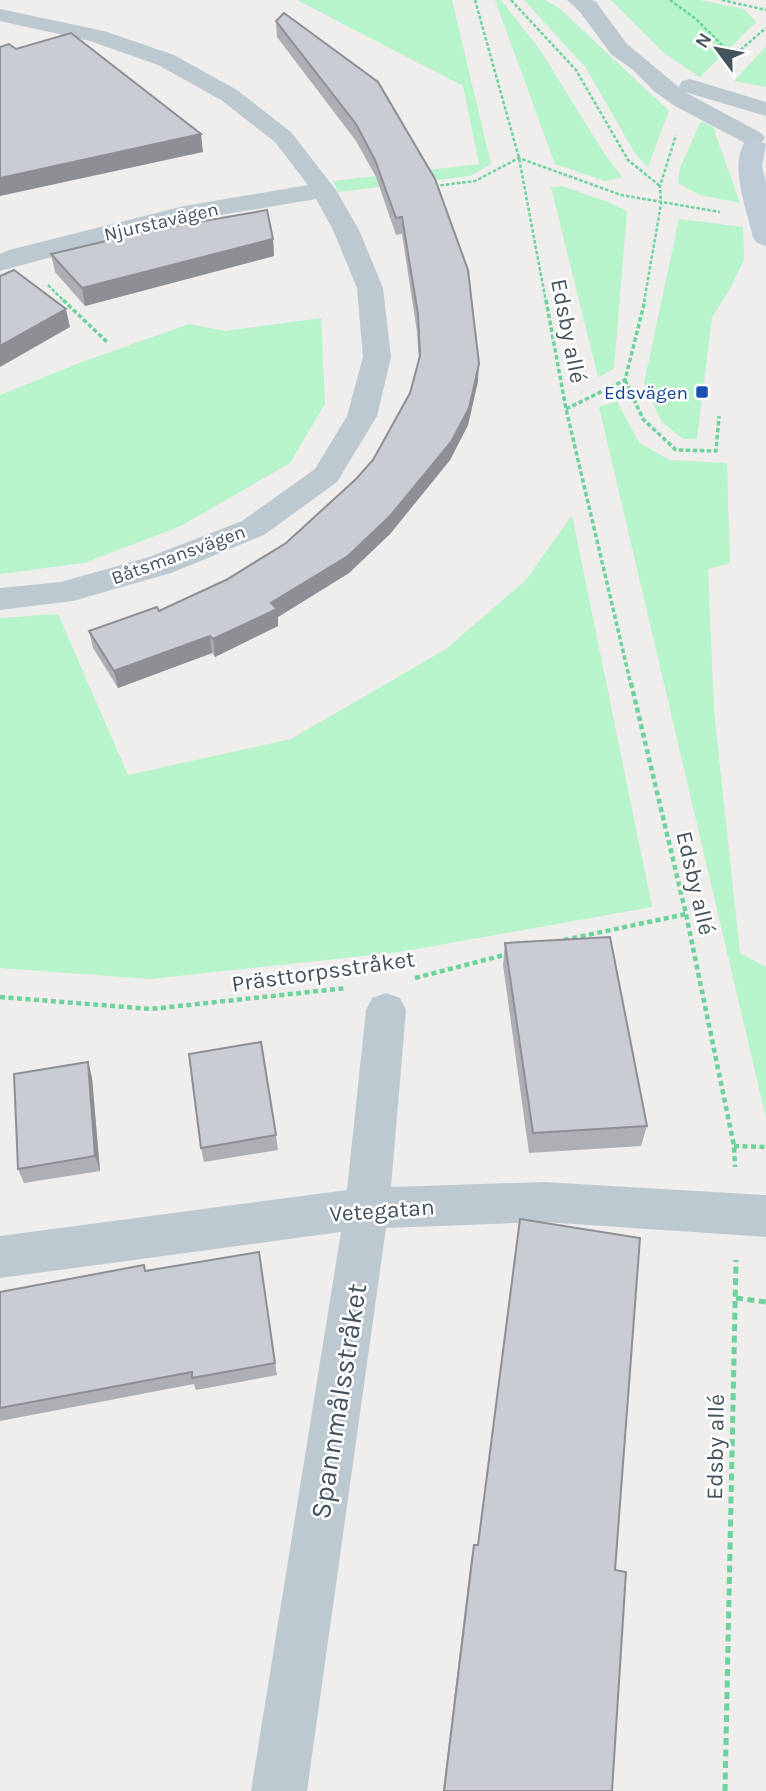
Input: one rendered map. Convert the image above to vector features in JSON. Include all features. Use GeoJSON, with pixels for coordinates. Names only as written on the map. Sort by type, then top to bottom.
{"type":"FeatureCollection","features":[{"type":"Feature","properties":{"kind":"main road"},"geometry":{"type":"LineString","coordinates":[[766,117],[754,130],[758,146],[750,166],[766,238]]}},
{"type":"Feature","properties":{"kind":"street"},"geometry":{"type":"LineString","coordinates":[[578,0],[588,7],[619,49],[640,64],[663,87],[758,146]]}},
{"type":"Feature","properties":{"kind":"street","name":"Båtsmansvägen"},"geometry":{"type":"LineString","coordinates":[[0,15],[55,17],[96,36],[166,60],[229,95],[283,137],[324,190],[346,230],[370,288],[377,356],[362,416],[326,475],[253,528],[160,565],[61,593],[0,599]]}},
{"type":"Feature","properties":{"kind":"street"},"geometry":{"type":"LineString","coordinates":[[12,38],[55,17]]}},
{"type":"Feature","properties":{"kind":"street"},"geometry":{"type":"LineString","coordinates":[[640,64],[712,94],[766,109]]}},
{"type":"Feature","properties":{"kind":"street","name":"Njurstavägen"},"geometry":{"type":"LineString","coordinates":[[9,259],[184,214],[324,190]]}},
{"type":"Feature","properties":{"kind":"street","name":"Spannmålsstråket"},"geometry":{"type":"LineString","coordinates":[[279,1791],[367,1208],[383,992]]}},
{"type":"Feature","properties":{"kind":"street","name":"Vetegatan"},"geometry":{"type":"LineString","coordinates":[[0,1257],[367,1208],[544,1202],[752,1215]]}},
{"type":"Feature","properties":{"kind":"path","name":"Edsby allé"},"geometry":{"type":"LineString","coordinates":[[475,0],[519,158],[566,409],[686,914],[734,1146],[752,1215],[736,1298],[725,1791]]}},
{"type":"Feature","properties":{"kind":"path"},"geometry":{"type":"LineString","coordinates":[[511,0],[576,70],[628,160],[660,186]]}},
{"type":"Feature","properties":{"kind":"path"},"geometry":{"type":"LineString","coordinates":[[670,0],[696,19],[733,56]]}},
{"type":"Feature","properties":{"kind":"path"},"geometry":{"type":"LineString","coordinates":[[722,0],[766,10]]}},
{"type":"Feature","properties":{"kind":"path"},"geometry":{"type":"LineString","coordinates":[[726,65],[766,28]]}},
{"type":"Feature","properties":{"kind":"path"},"geometry":{"type":"LineString","coordinates":[[678,131],[660,186],[662,204],[644,303],[625,380],[643,419],[676,450],[716,451],[719,416]]}},
{"type":"Feature","properties":{"kind":"path"},"geometry":{"type":"LineString","coordinates":[[436,186],[475,181],[519,158],[621,195],[730,214]]}},
{"type":"Feature","properties":{"kind":"path"},"geometry":{"type":"LineString","coordinates":[[9,259],[107,342]]}},
{"type":"Feature","properties":{"kind":"path"},"geometry":{"type":"LineString","coordinates":[[566,409],[625,380]]}},
{"type":"Feature","properties":{"kind":"path"},"geometry":{"type":"LineString","coordinates":[[555,943],[686,914]]}},
{"type":"Feature","properties":{"kind":"path","name":"Prästtorpsstråket"},"geometry":{"type":"LineString","coordinates":[[0,997],[151,1009],[383,992],[517,952]]}},
{"type":"Feature","properties":{"kind":"path"},"geometry":{"type":"LineString","coordinates":[[734,1146],[766,1147]]}},
{"type":"Feature","properties":{"kind":"path"},"geometry":{"type":"LineString","coordinates":[[736,1298],[766,1302]]}},
{"type":"Feature","properties":{"kind":"green space"},"geometry":{"type":"Polygon","coordinates":[[[297,0],[452,0],[491,164],[470,176],[338,192],[333,181],[479,164],[463,86],[297,0]]]}},
{"type":"Feature","properties":{"kind":"green space"},"geometry":{"type":"Polygon","coordinates":[[[495,0],[501,0],[540,50],[604,153],[622,177],[605,181],[555,164],[495,0]]]}},
{"type":"Feature","properties":{"kind":"green space"},"geometry":{"type":"Polygon","coordinates":[[[524,0],[545,0],[559,8],[669,111],[648,167],[636,155],[586,68],[524,0]]]}},
{"type":"Feature","properties":{"kind":"green space"},"geometry":{"type":"Polygon","coordinates":[[[611,0],[700,0],[744,9],[756,22],[700,77],[665,54],[611,0]]]}},
{"type":"Feature","properties":{"kind":"green space"},"geometry":{"type":"Polygon","coordinates":[[[766,46],[766,87],[734,81],[766,46]]]}},
{"type":"Feature","properties":{"kind":"green space"},"geometry":{"type":"Polygon","coordinates":[[[701,121],[713,127],[740,203],[700,195],[678,183],[680,168],[701,121]]]}},
{"type":"Feature","properties":{"kind":"green space"},"geometry":{"type":"Polygon","coordinates":[[[562,186],[627,211],[614,369],[598,377],[551,187],[562,186]]]}},
{"type":"Feature","properties":{"kind":"green space"},"geometry":{"type":"Polygon","coordinates":[[[679,219],[743,227],[744,259],[730,289],[712,317],[697,439],[683,439],[661,421],[644,383],[679,219]]]}},
{"type":"Feature","properties":{"kind":"green space"},"geometry":{"type":"Polygon","coordinates":[[[321,318],[325,404],[290,463],[181,526],[84,563],[0,574],[0,395],[189,324],[225,331],[321,318]]]}},
{"type":"Feature","properties":{"kind":"green space"},"geometry":{"type":"Polygon","coordinates":[[[617,401],[639,443],[670,460],[727,463],[730,563],[708,569],[714,710],[740,953],[766,967],[766,1118],[599,407],[617,401]]]}},
{"type":"Feature","properties":{"kind":"green space"},"geometry":{"type":"Polygon","coordinates":[[[572,515],[652,907],[400,952],[150,979],[0,968],[0,618],[58,614],[128,775],[291,739],[446,649],[526,580],[572,515]]]}},
{"type":"Feature","properties":{"kind":"building"},"geometry":{"type":"Polygon","coordinates":[[[284,13],[378,82],[435,179],[468,270],[479,364],[469,408],[451,442],[390,516],[348,556],[271,603],[277,609],[213,639],[210,636],[114,671],[89,631],[157,607],[159,611],[226,580],[286,543],[373,460],[410,393],[420,356],[418,314],[402,217],[396,218],[375,160],[356,124],[276,21],[284,13]]]}},
{"type":"Feature","properties":{"kind":"building"},"geometry":{"type":"Polygon","coordinates":[[[71,33],[201,134],[0,178],[0,47],[9,44],[16,49],[71,33]]]}},
{"type":"Feature","properties":{"kind":"building"},"geometry":{"type":"Polygon","coordinates":[[[267,210],[273,239],[82,288],[51,254],[157,229],[267,210]]]}},
{"type":"Feature","properties":{"kind":"building"},"geometry":{"type":"Polygon","coordinates":[[[14,270],[66,309],[0,346],[0,276],[14,270]]]}},
{"type":"Feature","properties":{"kind":"building"},"geometry":{"type":"Polygon","coordinates":[[[610,937],[647,1126],[533,1133],[505,943],[610,937]]]}},
{"type":"Feature","properties":{"kind":"building"},"geometry":{"type":"Polygon","coordinates":[[[261,1042],[276,1135],[201,1148],[189,1054],[261,1042]]]}},
{"type":"Feature","properties":{"kind":"building"},"geometry":{"type":"Polygon","coordinates":[[[88,1062],[95,1156],[18,1169],[14,1074],[88,1062]]]}},
{"type":"Feature","properties":{"kind":"building"},"geometry":{"type":"Polygon","coordinates":[[[520,1219],[640,1238],[615,1570],[626,1572],[612,1791],[444,1791],[474,1545],[478,1545],[520,1219]]]}},
{"type":"Feature","properties":{"kind":"building"},"geometry":{"type":"Polygon","coordinates":[[[259,1252],[275,1363],[192,1378],[192,1372],[0,1408],[0,1292],[144,1265],[145,1271],[259,1252]]]}},
{"type":"Feature","properties":{"kind":"place","name":"Edsvägen"},"geometry":{"type":"Point","coordinates":[702,392]}}]}
